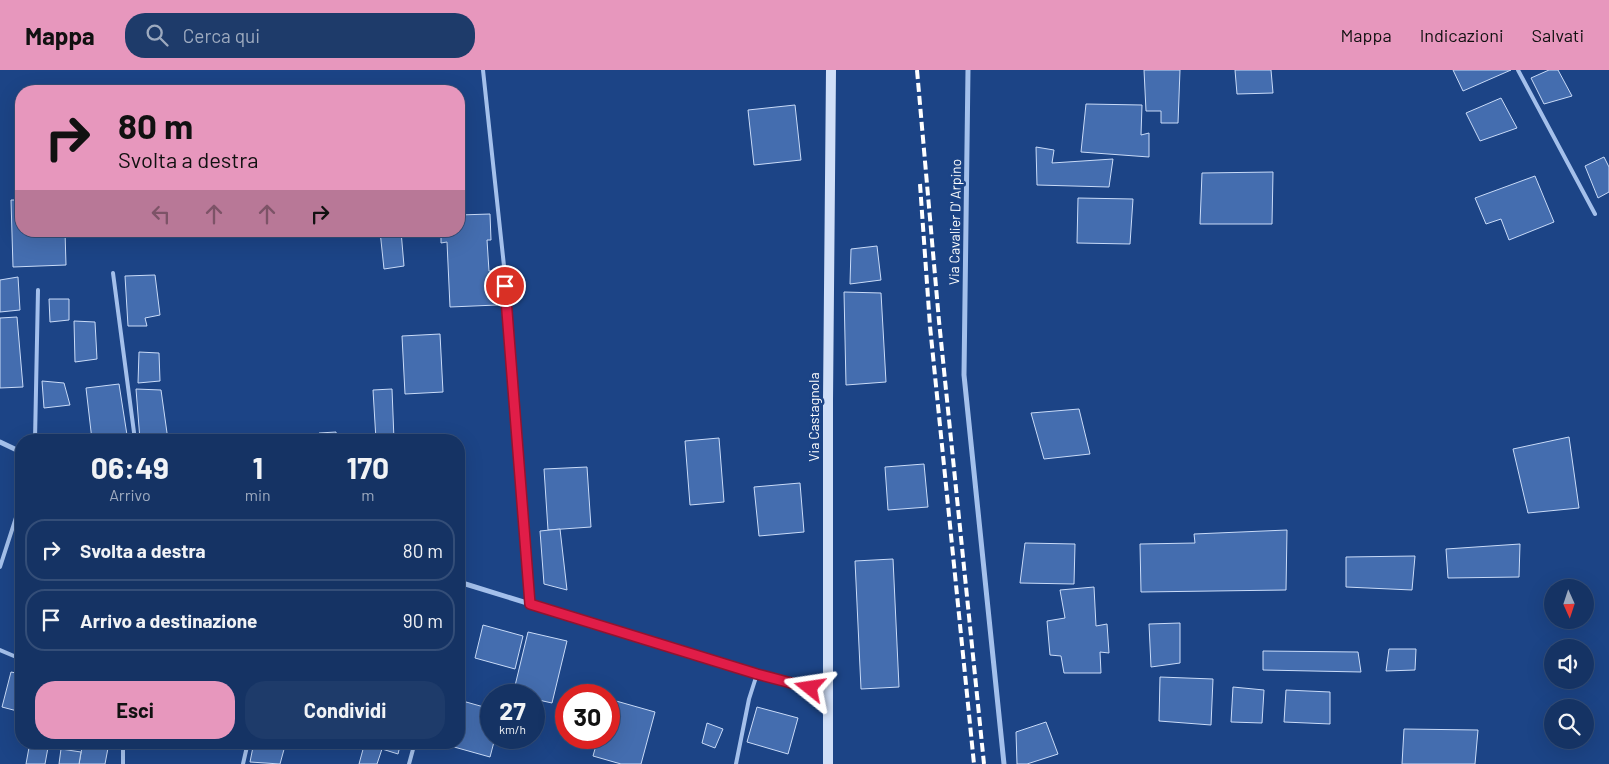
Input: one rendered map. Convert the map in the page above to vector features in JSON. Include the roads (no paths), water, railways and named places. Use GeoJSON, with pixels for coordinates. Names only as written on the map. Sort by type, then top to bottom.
{"type":"FeatureCollection","features":[{"type":"Feature","properties":{"kind":"main road","name":"Via Castagnola"},"geometry":{"type":"LineString","coordinates":[[828,764],[831,70]]}},
{"type":"Feature","properties":{"kind":"street","name":"Via Cavalier D' Arpino"},"geometry":{"type":"LineString","coordinates":[[968,70],[964,375],[1004,764]]}},
{"type":"Feature","properties":{"kind":"street"},"geometry":{"type":"LineString","coordinates":[[0,442],[15,449]]}},
{"type":"Feature","properties":{"kind":"street"},"geometry":{"type":"LineString","coordinates":[[465,584],[757,674],[828,692]]}},
{"type":"Feature","properties":{"kind":"lane"},"geometry":{"type":"LineString","coordinates":[[483,70],[504,266],[530,604]]}},
{"type":"Feature","properties":{"kind":"lane"},"geometry":{"type":"LineString","coordinates":[[1518,70],[1594,214]]}},
{"type":"Feature","properties":{"kind":"lane"},"geometry":{"type":"LineString","coordinates":[[113,273],[134,434]]}},
{"type":"Feature","properties":{"kind":"lane"},"geometry":{"type":"LineString","coordinates":[[34,434],[38,290]]}},
{"type":"Feature","properties":{"kind":"lane"},"geometry":{"type":"LineString","coordinates":[[0,567],[15,521]]}},
{"type":"Feature","properties":{"kind":"lane"},"geometry":{"type":"LineString","coordinates":[[0,650],[15,656]]}},
{"type":"Feature","properties":{"kind":"lane"},"geometry":{"type":"LineString","coordinates":[[736,764],[749,699],[757,674]]}},
{"type":"Feature","properties":{"kind":"lane"},"geometry":{"type":"LineString","coordinates":[[123,749],[123,764]]}},
{"type":"Feature","properties":{"kind":"lane"},"geometry":{"type":"LineString","coordinates":[[243,764],[246,749]]}},
{"type":"Feature","properties":{"kind":"lane"},"geometry":{"type":"LineString","coordinates":[[409,764],[413,749]]}},
{"type":"Feature","properties":{"kind":"railway"},"geometry":{"type":"LineString","coordinates":[[917,70],[939,321],[984,764]]}},
{"type":"Feature","properties":{"kind":"railway"},"geometry":{"type":"LineString","coordinates":[[920,184],[930,326],[974,764]]}}]}
